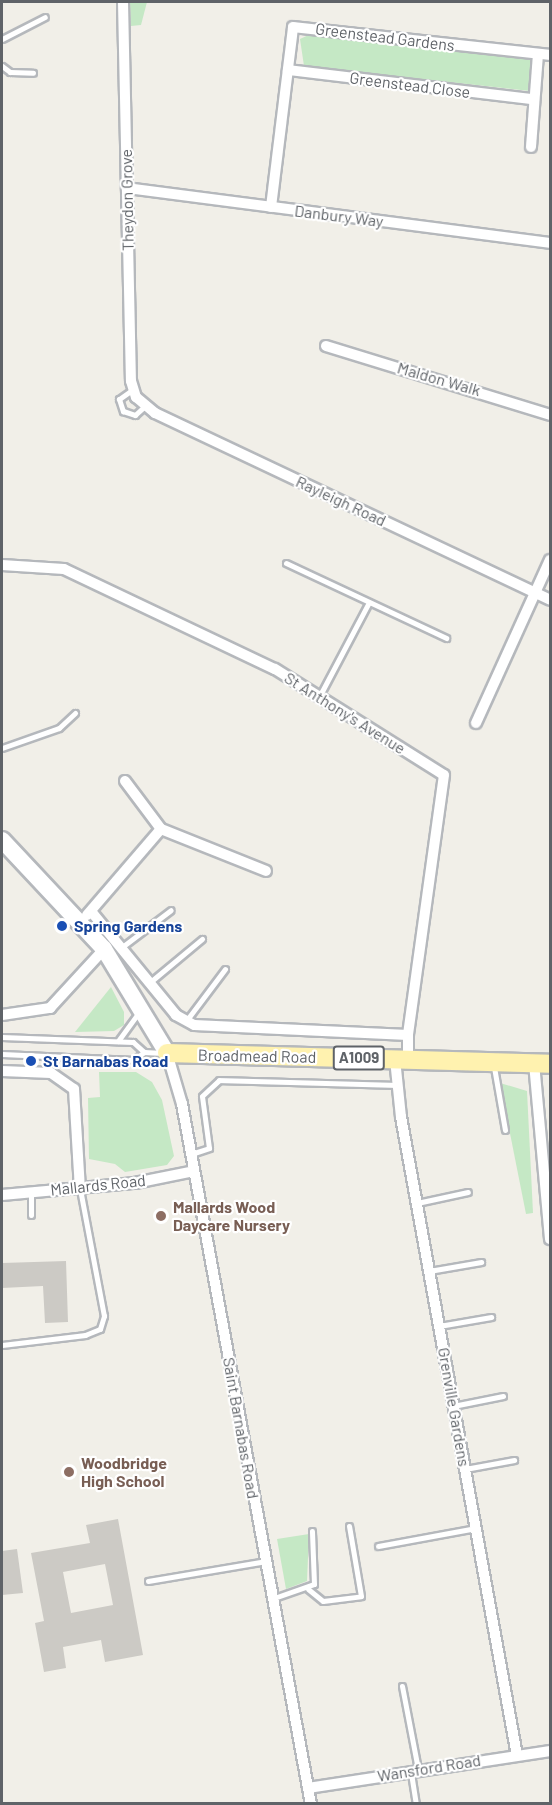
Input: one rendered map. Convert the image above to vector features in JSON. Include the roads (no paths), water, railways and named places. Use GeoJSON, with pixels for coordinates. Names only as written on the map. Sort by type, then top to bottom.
{"type":"FeatureCollection","features":[{"type":"Feature","properties":{"kind":"main road","name":"Broadmead Road"},"geometry":{"type":"LineString","coordinates":[[167,1053],[542,1064]]}},
{"type":"Feature","properties":{"kind":"street","name":"Theydon Grove"},"geometry":{"type":"LineString","coordinates":[[123,2],[134,393]]}},
{"type":"Feature","properties":{"kind":"street","name":"Greenstead Gardens"},"geometry":{"type":"LineString","coordinates":[[271,207],[288,70],[296,26],[550,55]]}},
{"type":"Feature","properties":{"kind":"street"},"geometry":{"type":"LineString","coordinates":[[531,147],[532,99],[538,54]]}},
{"type":"Feature","properties":{"kind":"street","name":"Greenstead Close"},"geometry":{"type":"LineString","coordinates":[[288,70],[532,99]]}},
{"type":"Feature","properties":{"kind":"street","name":"Danbury Way"},"geometry":{"type":"LineString","coordinates":[[127,188],[550,243]]}},
{"type":"Feature","properties":{"kind":"street","name":"Maldon Walk"},"geometry":{"type":"LineString","coordinates":[[326,346],[550,415]]}},
{"type":"Feature","properties":{"kind":"street","name":"Rayleigh Road"},"geometry":{"type":"LineString","coordinates":[[134,393],[144,407],[550,600]]}},
{"type":"Feature","properties":{"kind":"street"},"geometry":{"type":"LineString","coordinates":[[476,723],[550,560]]}},
{"type":"Feature","properties":{"kind":"street","name":"St Anthony's Avenue"},"geometry":{"type":"LineString","coordinates":[[2,565],[64,568],[275,669],[444,775],[408,1035],[401,1059]]}},
{"type":"Feature","properties":{"kind":"street"},"geometry":{"type":"LineString","coordinates":[[125,781],[161,829],[266,871]]}},
{"type":"Feature","properties":{"kind":"street"},"geometry":{"type":"LineString","coordinates":[[86,917],[161,829]]}},
{"type":"Feature","properties":{"kind":"street"},"geometry":{"type":"LineString","coordinates":[[2,840],[122,947],[148,984],[186,1021],[215,1029],[408,1035]]}},
{"type":"Feature","properties":{"kind":"street"},"geometry":{"type":"LineString","coordinates":[[86,917],[104,949],[142,1006],[167,1053]]}},
{"type":"Feature","properties":{"kind":"street"},"geometry":{"type":"LineString","coordinates":[[2,1015],[50,1008],[104,949]]}},
{"type":"Feature","properties":{"kind":"street","name":"Saint Barnabas Road"},"geometry":{"type":"LineString","coordinates":[[167,1053],[191,1154],[311,1803]]}},
{"type":"Feature","properties":{"kind":"street","name":"Grenville Gardens"},"geometry":{"type":"LineString","coordinates":[[401,1059],[396,1085],[517,1755]]}},
{"type":"Feature","properties":{"kind":"street"},"geometry":{"type":"LineString","coordinates":[[542,1064],[537,1116],[550,1239]]}},
{"type":"Feature","properties":{"kind":"street"},"geometry":{"type":"LineString","coordinates":[[2,1071],[51,1073],[74,1089],[80,1189]]}},
{"type":"Feature","properties":{"kind":"street"},"geometry":{"type":"LineString","coordinates":[[537,1116],[550,1114]]}},
{"type":"Feature","properties":{"kind":"street","name":"Mallards Road"},"geometry":{"type":"LineString","coordinates":[[2,1195],[80,1189],[194,1171]]}},
{"type":"Feature","properties":{"kind":"street","name":"Wansford Road"},"geometry":{"type":"LineString","coordinates":[[308,1788],[414,1769],[550,1751]]}},
{"type":"Feature","properties":{"kind":"lane"},"geometry":{"type":"LineString","coordinates":[[2,39],[45,17]]}},
{"type":"Feature","properties":{"kind":"lane"},"geometry":{"type":"LineString","coordinates":[[2,66],[10,72],[33,72]]}},
{"type":"Feature","properties":{"kind":"lane"},"geometry":{"type":"LineString","coordinates":[[134,393],[119,399],[123,411],[135,415],[144,407]]}},
{"type":"Feature","properties":{"kind":"lane"},"geometry":{"type":"LineString","coordinates":[[286,563],[446,638]]}},
{"type":"Feature","properties":{"kind":"lane"},"geometry":{"type":"LineString","coordinates":[[319,697],[369,602]]}},
{"type":"Feature","properties":{"kind":"lane"},"geometry":{"type":"LineString","coordinates":[[2,748],[59,728],[75,713]]}},
{"type":"Feature","properties":{"kind":"lane"},"geometry":{"type":"LineString","coordinates":[[122,947],[171,910]]}},
{"type":"Feature","properties":{"kind":"lane"},"geometry":{"type":"LineString","coordinates":[[148,984],[202,939]]}},
{"type":"Feature","properties":{"kind":"lane"},"geometry":{"type":"LineString","coordinates":[[186,1021],[225,969]]}},
{"type":"Feature","properties":{"kind":"lane"},"geometry":{"type":"LineString","coordinates":[[118,1041],[132,1029],[142,1006]]}},
{"type":"Feature","properties":{"kind":"lane","name":"Broadmead Road"},"geometry":{"type":"LineString","coordinates":[[2,1037],[133,1042],[144,1052],[167,1053]]}},
{"type":"Feature","properties":{"kind":"lane","name":"Broadmead Road"},"geometry":{"type":"LineString","coordinates":[[2,1054],[134,1060],[144,1052]]}},
{"type":"Feature","properties":{"kind":"lane"},"geometry":{"type":"LineString","coordinates":[[493,1062],[505,1130]]}},
{"type":"Feature","properties":{"kind":"lane","name":"Broadmead Road"},"geometry":{"type":"LineString","coordinates":[[191,1154],[209,1148],[202,1096],[206,1086],[219,1080],[396,1085]]}},
{"type":"Feature","properties":{"kind":"lane"},"geometry":{"type":"LineString","coordinates":[[2,1345],[100,1329],[104,1316],[80,1189]]}},
{"type":"Feature","properties":{"kind":"lane"},"geometry":{"type":"LineString","coordinates":[[30,1192],[31,1215]]}},
{"type":"Feature","properties":{"kind":"lane"},"geometry":{"type":"LineString","coordinates":[[417,1203],[468,1192]]}},
{"type":"Feature","properties":{"kind":"lane"},"geometry":{"type":"LineString","coordinates":[[429,1272],[481,1262]]}},
{"type":"Feature","properties":{"kind":"lane"},"geometry":{"type":"LineString","coordinates":[[439,1326],[491,1317]]}},
{"type":"Feature","properties":{"kind":"lane"},"geometry":{"type":"LineString","coordinates":[[453,1407],[503,1396]]}},
{"type":"Feature","properties":{"kind":"lane"},"geometry":{"type":"LineString","coordinates":[[465,1469],[514,1460]]}},
{"type":"Feature","properties":{"kind":"lane"},"geometry":{"type":"LineString","coordinates":[[308,1589],[322,1601],[361,1596],[349,1526]]}},
{"type":"Feature","properties":{"kind":"lane"},"geometry":{"type":"LineString","coordinates":[[378,1546],[476,1528]]}},
{"type":"Feature","properties":{"kind":"lane"},"geometry":{"type":"LineString","coordinates":[[308,1589],[317,1564],[312,1531]]}},
{"type":"Feature","properties":{"kind":"lane"},"geometry":{"type":"LineString","coordinates":[[148,1581],[266,1561]]}},
{"type":"Feature","properties":{"kind":"lane"},"geometry":{"type":"LineString","coordinates":[[272,1598],[308,1589]]}},
{"type":"Feature","properties":{"kind":"lane"},"geometry":{"type":"LineString","coordinates":[[402,1686],[414,1769],[416,1803]]}},
{"type":"Feature","properties":{"kind":"place","name":"Spring Gardens"},"geometry":{"type":"Point","coordinates":[62,926]}},
{"type":"Feature","properties":{"kind":"place","name":"St Barnabas Road"},"geometry":{"type":"Point","coordinates":[31,1061]}},
{"type":"Feature","properties":{"kind":"place","name":"Mallards Wood Daycare Nursery"},"geometry":{"type":"Point","coordinates":[161,1216]}},
{"type":"Feature","properties":{"kind":"place","name":"Woodbridge High School"},"geometry":{"type":"Point","coordinates":[69,1472]}}]}
